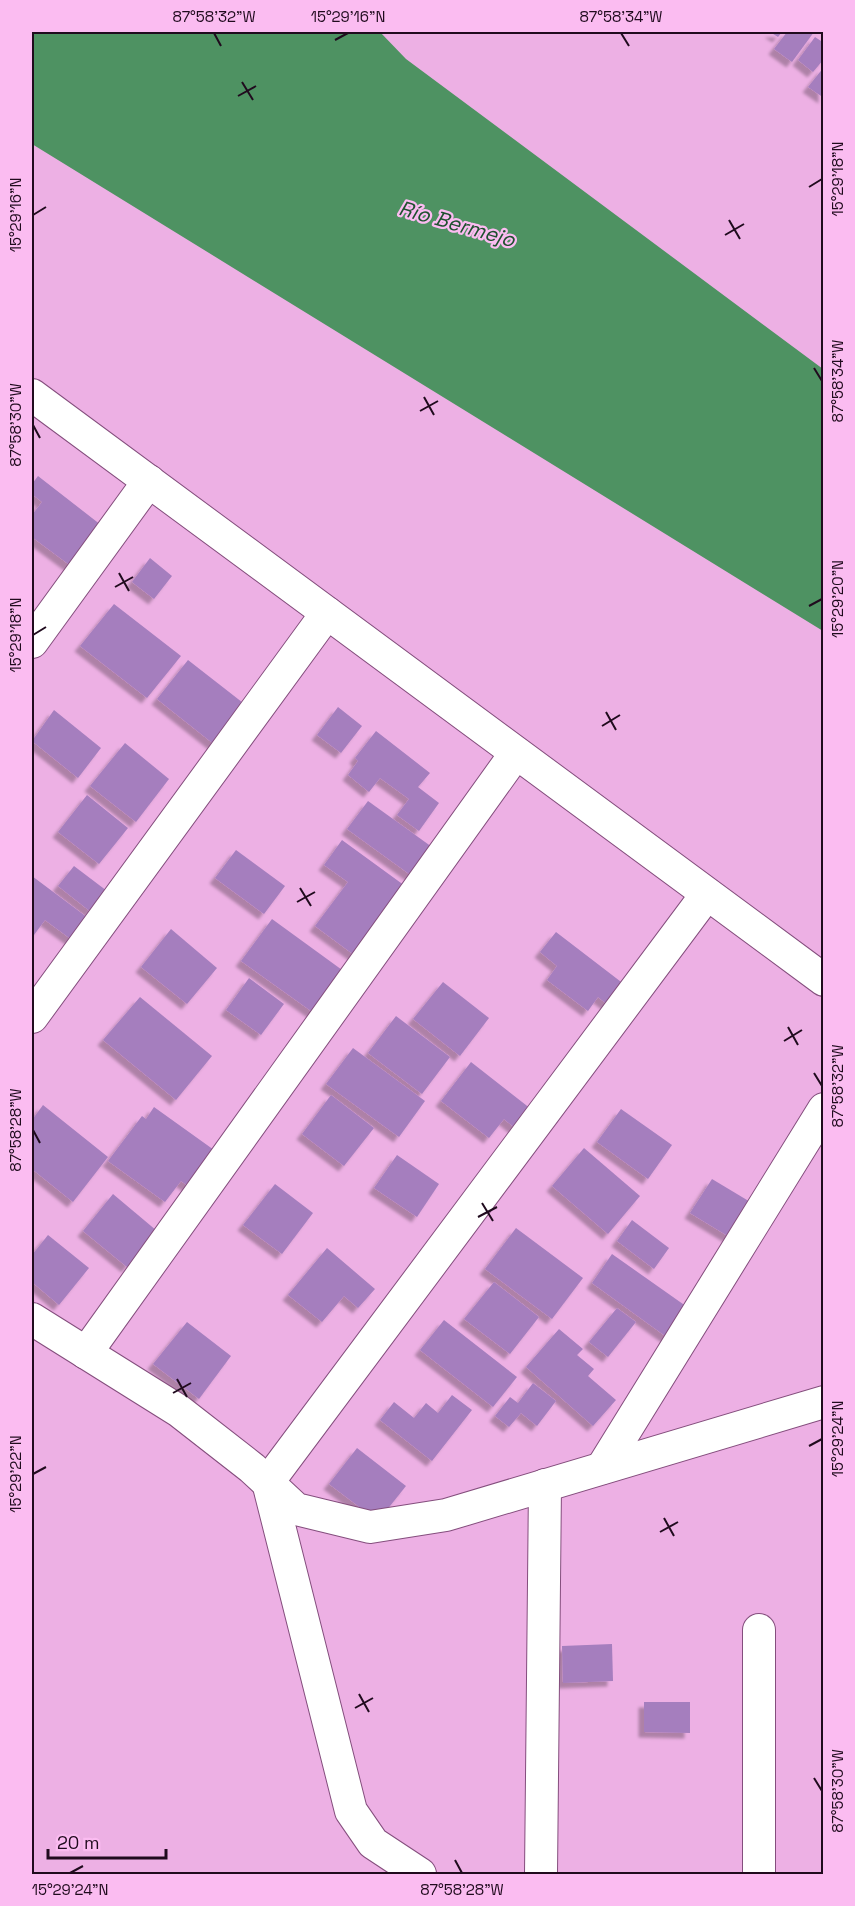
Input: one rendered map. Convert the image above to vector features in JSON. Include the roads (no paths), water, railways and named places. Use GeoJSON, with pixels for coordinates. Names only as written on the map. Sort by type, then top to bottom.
{"type":"FeatureCollection","features":[{"type":"Feature","properties":{"kind":"street"},"geometry":{"type":"LineString","coordinates":[[32,395],[824,980]]}},
{"type":"Feature","properties":{"kind":"street"},"geometry":{"type":"LineString","coordinates":[[32,642],[148,482]]}},
{"type":"Feature","properties":{"kind":"street"},"geometry":{"type":"LineString","coordinates":[[32,1017],[327,613]]}},
{"type":"Feature","properties":{"kind":"street"},"geometry":{"type":"LineString","coordinates":[[86,1353],[516,753]]}},
{"type":"Feature","properties":{"kind":"street"},"geometry":{"type":"LineString","coordinates":[[267,1482],[707,894]]}},
{"type":"Feature","properties":{"kind":"street"},"geometry":{"type":"LineString","coordinates":[[602,1468],[824,1108]]}},
{"type":"Feature","properties":{"kind":"street"},"geometry":{"type":"LineString","coordinates":[[32,1319],[179,1411],[252,1468],[296,1509],[370,1527],[446,1515],[824,1402]]}},
{"type":"Feature","properties":{"kind":"street"},"geometry":{"type":"LineString","coordinates":[[267,1482],[351,1812],[373,1843],[420,1875]]}},
{"type":"Feature","properties":{"kind":"street"},"geometry":{"type":"LineString","coordinates":[[541,1875],[545,1485]]}},
{"type":"Feature","properties":{"kind":"street"},"geometry":{"type":"LineString","coordinates":[[759,1630],[759,1875]]}},
{"type":"Feature","properties":{"kind":"water","name":"Río Bermejo"},"geometry":{"type":"Polygon","coordinates":[[[32,32],[380,32],[406,59],[823,369],[823,631],[32,144],[32,32]]]}}]}
